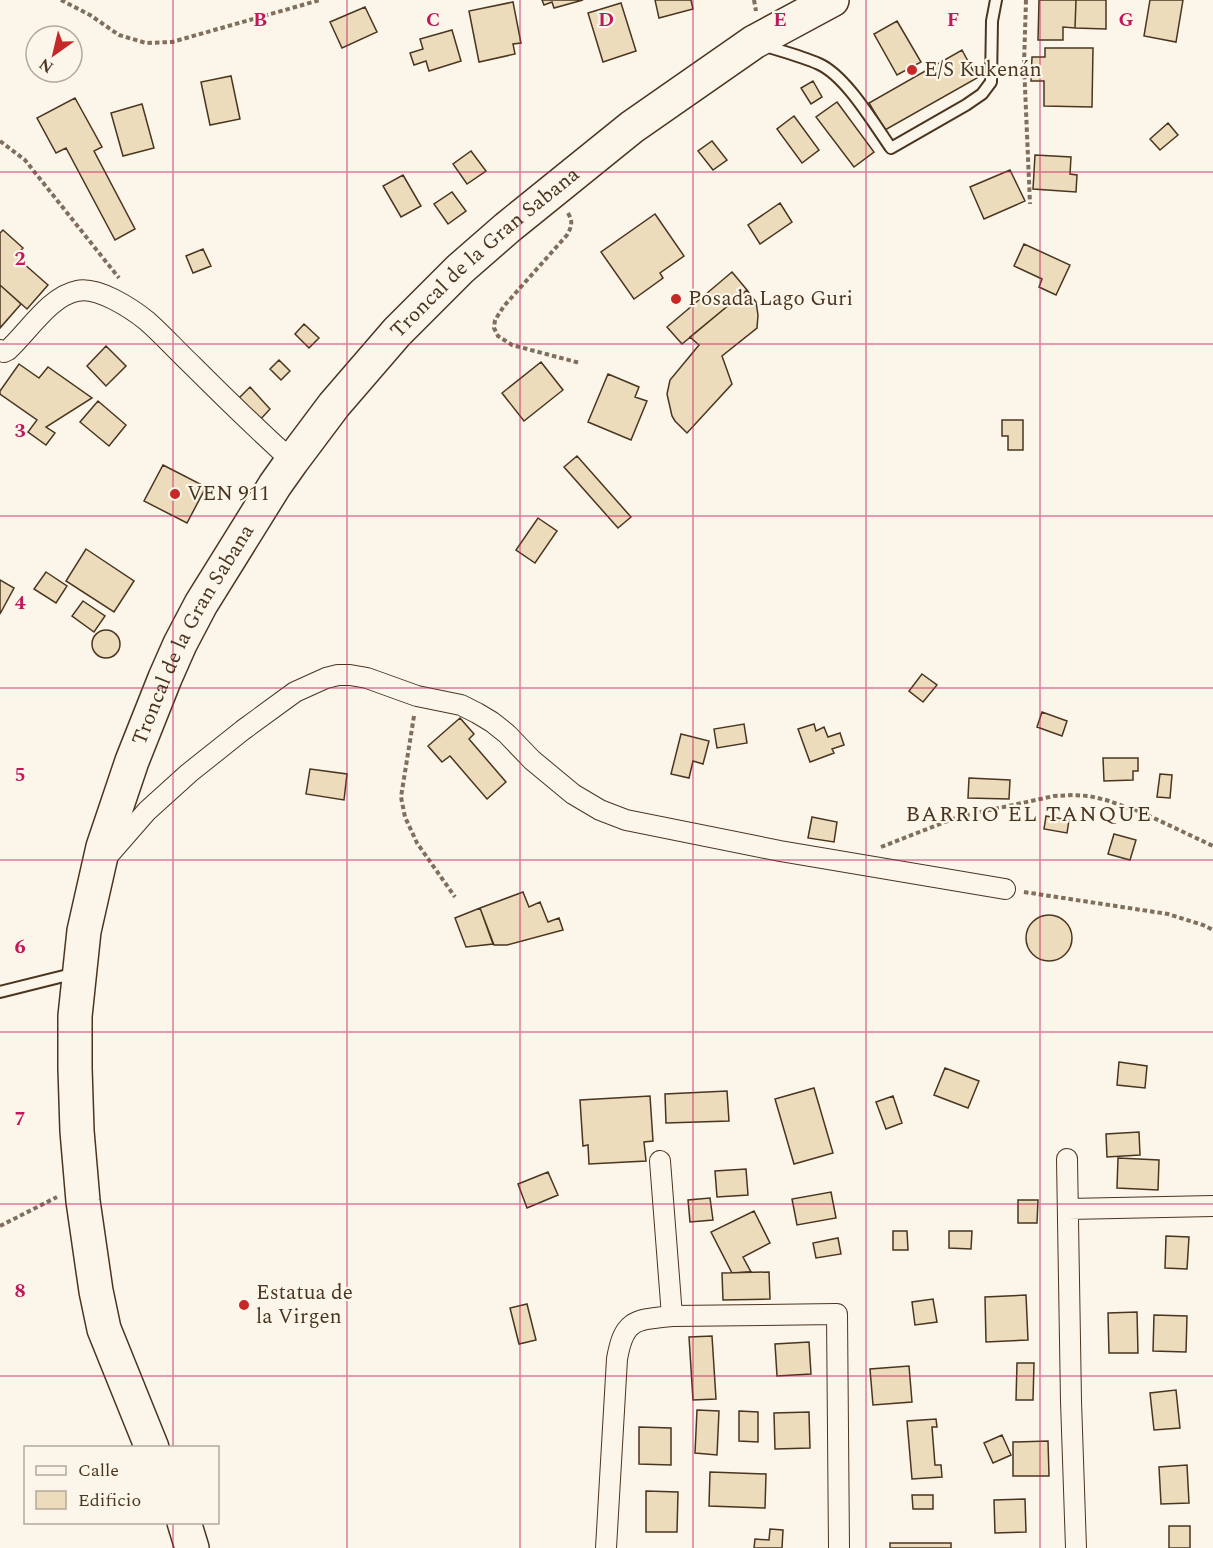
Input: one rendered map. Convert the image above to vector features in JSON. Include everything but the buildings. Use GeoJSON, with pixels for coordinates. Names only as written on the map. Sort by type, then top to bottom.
{"type":"FeatureCollection","features":[{"type":"Feature","properties":{"kind":"highway","name":"Troncal de la Gran Sabana"},"geometry":{"type":"LineString","coordinates":[[151,1446],[104,1329],[91,1257],[81,1184],[77,1131],[75,1016],[84,931],[98,867],[132,761],[180,644],[201,604],[292,461],[334,405],[397,333],[460,269],[550,192],[632,127],[754,42],[832,0]]}},
{"type":"Feature","properties":{"kind":"highway"},"geometry":{"type":"LineString","coordinates":[[185,1524],[192,1548]]}},
{"type":"Feature","properties":{"kind":"street"},"geometry":{"type":"LineString","coordinates":[[0,351],[8,350],[63,296],[76,291],[88,290],[98,293],[122,304],[147,321],[292,461]]}},
{"type":"Feature","properties":{"kind":"street"},"geometry":{"type":"LineString","coordinates":[[98,867],[147,812],[189,773],[243,730],[295,692],[326,678],[350,675],[367,678],[417,696],[461,705],[477,713],[507,734],[532,760],[573,794],[600,810],[626,820],[769,849],[1005,889]]}},
{"type":"Feature","properties":{"kind":"street"},"geometry":{"type":"LineString","coordinates":[[1067,1160],[1076,1548]]}},
{"type":"Feature","properties":{"kind":"street"},"geometry":{"type":"LineString","coordinates":[[660,1161],[672,1316]]}},
{"type":"Feature","properties":{"kind":"street"},"geometry":{"type":"LineString","coordinates":[[1068,1209],[1213,1206]]}},
{"type":"Feature","properties":{"kind":"street"},"geometry":{"type":"LineString","coordinates":[[606,1548],[617,1359],[622,1337],[626,1331],[638,1321],[646,1318],[837,1314],[839,1548]]}},
{"type":"Feature","properties":{"kind":"lane"},"geometry":{"type":"LineString","coordinates":[[754,42],[820,64],[831,71],[852,93],[891,148],[966,105],[982,94],[991,82],[992,21],[996,0]]}},
{"type":"Feature","properties":{"kind":"lane"},"geometry":{"type":"LineString","coordinates":[[0,992],[79,972]]}},
{"type":"Feature","properties":{"kind":"path"},"geometry":{"type":"LineString","coordinates":[[62,0],[90,15],[119,35],[146,43],[172,42],[320,0]]}},
{"type":"Feature","properties":{"kind":"path"},"geometry":{"type":"LineString","coordinates":[[1026,0],[1023,64],[1030,204]]}},
{"type":"Feature","properties":{"kind":"path"},"geometry":{"type":"LineString","coordinates":[[0,141],[25,160],[123,284]]}},
{"type":"Feature","properties":{"kind":"path"},"geometry":{"type":"LineString","coordinates":[[550,192],[567,212],[572,226],[567,235],[504,306],[495,320],[494,328],[498,336],[512,345],[580,363]]}},
{"type":"Feature","properties":{"kind":"path"},"geometry":{"type":"LineString","coordinates":[[417,696],[401,797],[405,817],[417,843],[455,897]]}},
{"type":"Feature","properties":{"kind":"path"},"geometry":{"type":"LineString","coordinates":[[857,864],[882,847],[958,817],[1054,796],[1073,795],[1106,800],[1141,812],[1213,846]]}},
{"type":"Feature","properties":{"kind":"path"},"geometry":{"type":"LineString","coordinates":[[1005,889],[1168,914],[1213,930]]}},
{"type":"Feature","properties":{"kind":"path"},"geometry":{"type":"LineString","coordinates":[[0,1226],[81,1184]]}},
{"type":"Feature","properties":{"kind":"place","name":"E/S Kukenán"},"geometry":{"type":"Point","coordinates":[912,70]}},
{"type":"Feature","properties":{"kind":"place","name":"Posada Lago Guri"},"geometry":{"type":"Point","coordinates":[676,299]}},
{"type":"Feature","properties":{"kind":"place","name":"VEN 911"},"geometry":{"type":"Point","coordinates":[175,494]}},
{"type":"Feature","properties":{"kind":"place","name":"Estatua de la Virgen"},"geometry":{"type":"Point","coordinates":[244,1305]}},
{"type":"Feature","properties":{"kind":"district","name":"BARRIO EL TANQUE"},"geometry":{"type":"Point","coordinates":[1029,814]}}]}
